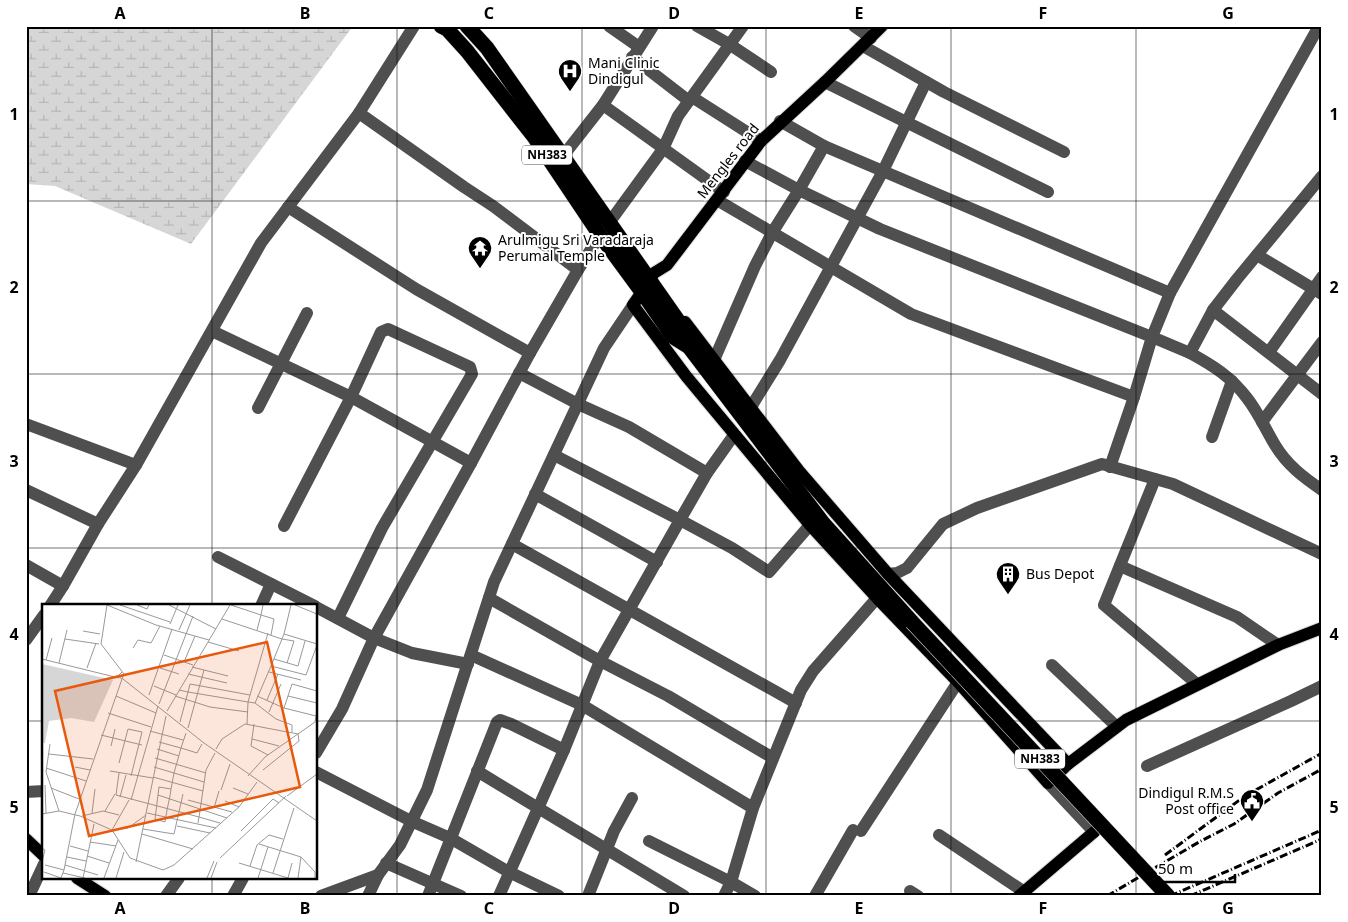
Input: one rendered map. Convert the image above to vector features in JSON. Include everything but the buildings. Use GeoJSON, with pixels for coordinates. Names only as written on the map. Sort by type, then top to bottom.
{"type":"FeatureCollection","features":[{"type":"Feature","properties":{"kind":"highway","name":"NH383"},"geometry":{"type":"LineString","coordinates":[[441,26],[447,29],[467,52],[604,229],[649,281]]}},
{"type":"Feature","properties":{"kind":"highway","name":"NH383"},"geometry":{"type":"LineString","coordinates":[[467,26],[487,48],[563,156],[604,229]]}},
{"type":"Feature","properties":{"kind":"highway"},"geometry":{"type":"LineString","coordinates":[[649,281],[673,338],[708,361]]}},
{"type":"Feature","properties":{"kind":"highway","name":"NH383"},"geometry":{"type":"LineString","coordinates":[[708,361],[823,523],[912,622],[1168,896]]}},
{"type":"Feature","properties":{"kind":"main road","name":"Mengles road"},"geometry":{"type":"LineString","coordinates":[[633,304],[649,281],[667,265],[761,141],[882,26]]}},
{"type":"Feature","properties":{"kind":"main road"},"geometry":{"type":"LineString","coordinates":[[649,281],[666,298],[708,361],[751,407],[799,471],[888,574],[1068,764]]}},
{"type":"Feature","properties":{"kind":"main road"},"geometry":{"type":"LineString","coordinates":[[633,304],[686,376],[810,524],[877,598],[958,682],[1048,783],[1068,764],[1126,720],[1278,645],[1322,628]]}},
{"type":"Feature","properties":{"kind":"main road"},"geometry":{"type":"LineString","coordinates":[[921,644],[939,628]]}},
{"type":"Feature","properties":{"kind":"main road"},"geometry":{"type":"LineString","coordinates":[[1021,893],[1094,832]]}},
{"type":"Feature","properties":{"kind":"main road"},"geometry":{"type":"LineString","coordinates":[[26,838],[42,854]]}},
{"type":"Feature","properties":{"kind":"main road"},"geometry":{"type":"LineString","coordinates":[[80,880],[105,896]]}},
{"type":"Feature","properties":{"kind":"street"},"geometry":{"type":"LineString","coordinates":[[51,604],[98,524],[136,465],[261,243],[359,113],[414,26]]}},
{"type":"Feature","properties":{"kind":"street"},"geometry":{"type":"LineString","coordinates":[[609,26],[691,99],[761,141]]}},
{"type":"Feature","properties":{"kind":"street"},"geometry":{"type":"LineString","coordinates":[[563,156],[603,106],[654,26]]}},
{"type":"Feature","properties":{"kind":"street"},"geometry":{"type":"LineString","coordinates":[[698,26],[771,72]]}},
{"type":"Feature","properties":{"kind":"street"},"geometry":{"type":"LineString","coordinates":[[318,750],[342,709],[374,638],[530,353],[578,270],[604,229],[663,149],[678,116],[742,26]]}},
{"type":"Feature","properties":{"kind":"street"},"geometry":{"type":"LineString","coordinates":[[854,26],[867,42],[926,82],[1064,152]]}},
{"type":"Feature","properties":{"kind":"street"},"geometry":{"type":"LineString","coordinates":[[1110,467],[1152,337],[1170,293],[1319,26]]}},
{"type":"Feature","properties":{"kind":"street"},"geometry":{"type":"LineString","coordinates":[[825,82],[1048,192]]}},
{"type":"Feature","properties":{"kind":"street"},"geometry":{"type":"LineString","coordinates":[[751,407],[780,360],[883,171],[926,82]]}},
{"type":"Feature","properties":{"kind":"street"},"geometry":{"type":"LineString","coordinates":[[603,106],[663,149],[720,196],[772,233],[911,314],[1134,397]]}},
{"type":"Feature","properties":{"kind":"street"},"geometry":{"type":"LineString","coordinates":[[359,113],[494,206],[578,270]]}},
{"type":"Feature","properties":{"kind":"street"},"geometry":{"type":"LineString","coordinates":[[780,122],[824,146],[1170,293]]}},
{"type":"Feature","properties":{"kind":"street"},"geometry":{"type":"LineString","coordinates":[[708,361],[772,233],[824,146]]}},
{"type":"Feature","properties":{"kind":"street"},"geometry":{"type":"LineString","coordinates":[[745,161],[799,190],[880,229],[1152,337],[1190,353],[1216,367],[1248,399],[1276,448],[1298,474],[1322,490]]}},
{"type":"Feature","properties":{"kind":"street"},"geometry":{"type":"LineString","coordinates":[[1190,353],[1213,310],[1237,278],[1320,182]]}},
{"type":"Feature","properties":{"kind":"street"},"geometry":{"type":"LineString","coordinates":[[288,207],[416,289],[530,353]]}},
{"type":"Feature","properties":{"kind":"street"},"geometry":{"type":"LineString","coordinates":[[1257,256],[1318,292]]}},
{"type":"Feature","properties":{"kind":"street"},"geometry":{"type":"LineString","coordinates":[[1269,352],[1318,292],[1322,277]]}},
{"type":"Feature","properties":{"kind":"street"},"geometry":{"type":"LineString","coordinates":[[368,896],[378,875],[400,845],[427,790],[494,582],[604,348],[633,304]]}},
{"type":"Feature","properties":{"kind":"street"},"geometry":{"type":"LineString","coordinates":[[1213,310],[1322,394]]}},
{"type":"Feature","properties":{"kind":"street"},"geometry":{"type":"LineString","coordinates":[[258,408],[279,364],[307,313]]}},
{"type":"Feature","properties":{"kind":"street"},"geometry":{"type":"LineString","coordinates":[[284,526],[351,397],[381,332],[388,329],[470,367],[472,374],[382,528],[338,618]]}},
{"type":"Feature","properties":{"kind":"street"},"geometry":{"type":"LineString","coordinates":[[212,331],[351,397],[471,463]]}},
{"type":"Feature","properties":{"kind":"street"},"geometry":{"type":"LineString","coordinates":[[1262,422],[1322,342]]}},
{"type":"Feature","properties":{"kind":"street"},"geometry":{"type":"LineString","coordinates":[[519,373],[578,404],[629,427],[707,473]]}},
{"type":"Feature","properties":{"kind":"street"},"geometry":{"type":"LineString","coordinates":[[1212,437],[1232,381]]}},
{"type":"Feature","properties":{"kind":"street"},"geometry":{"type":"LineString","coordinates":[[26,424],[136,465]]}},
{"type":"Feature","properties":{"kind":"street"},"geometry":{"type":"LineString","coordinates":[[499,896],[508,872],[564,750],[600,661],[707,473],[734,435]]}},
{"type":"Feature","properties":{"kind":"street"},"geometry":{"type":"LineString","coordinates":[[554,455],[732,548],[769,572],[810,524]]}},
{"type":"Feature","properties":{"kind":"street"},"geometry":{"type":"LineString","coordinates":[[888,574],[897,573],[907,568],[943,524],[977,508],[1102,464],[1174,484],[1322,554]]}},
{"type":"Feature","properties":{"kind":"street"},"geometry":{"type":"LineString","coordinates":[[1155,479],[1104,605],[1197,684]]}},
{"type":"Feature","properties":{"kind":"street"},"geometry":{"type":"LineString","coordinates":[[26,490],[98,524]]}},
{"type":"Feature","properties":{"kind":"street"},"geometry":{"type":"LineString","coordinates":[[535,494],[656,562]]}},
{"type":"Feature","properties":{"kind":"street"},"geometry":{"type":"LineString","coordinates":[[512,544],[796,703]]}},
{"type":"Feature","properties":{"kind":"street"},"geometry":{"type":"LineString","coordinates":[[218,557],[310,604]]}},
{"type":"Feature","properties":{"kind":"street"},"geometry":{"type":"LineString","coordinates":[[26,565],[63,586]]}},
{"type":"Feature","properties":{"kind":"street"},"geometry":{"type":"LineString","coordinates":[[1120,566],[1237,617],[1278,645]]}},
{"type":"Feature","properties":{"kind":"street"},"geometry":{"type":"LineString","coordinates":[[263,604],[272,584]]}},
{"type":"Feature","properties":{"kind":"street"},"geometry":{"type":"LineString","coordinates":[[489,598],[600,661],[668,696],[773,758]]}},
{"type":"Feature","properties":{"kind":"street"},"geometry":{"type":"LineString","coordinates":[[724,896],[731,882],[753,808],[801,690],[814,671],[877,598]]}},
{"type":"Feature","properties":{"kind":"street"},"geometry":{"type":"LineString","coordinates":[[318,608],[374,638],[412,653],[470,660],[582,705],[753,808]]}},
{"type":"Feature","properties":{"kind":"street"},"geometry":{"type":"LineString","coordinates":[[26,640],[42,618]]}},
{"type":"Feature","properties":{"kind":"street"},"geometry":{"type":"LineString","coordinates":[[1052,665],[1116,726]]}},
{"type":"Feature","properties":{"kind":"street"},"geometry":{"type":"LineString","coordinates":[[815,896],[958,682]]}},
{"type":"Feature","properties":{"kind":"street"},"geometry":{"type":"LineString","coordinates":[[1147,766],[1291,702],[1322,686]]}},
{"type":"Feature","properties":{"kind":"street"},"geometry":{"type":"LineString","coordinates":[[430,890],[492,729],[500,720],[564,750]]}},
{"type":"Feature","properties":{"kind":"street"},"geometry":{"type":"LineString","coordinates":[[476,771],[684,896]]}},
{"type":"Feature","properties":{"kind":"street"},"geometry":{"type":"LineString","coordinates":[[318,773],[411,821],[450,838],[508,872],[559,896]]}},
{"type":"Feature","properties":{"kind":"street"},"geometry":{"type":"LineString","coordinates":[[1048,783],[1094,832]]}},
{"type":"Feature","properties":{"kind":"street"},"geometry":{"type":"LineString","coordinates":[[26,792],[42,791]]}},
{"type":"Feature","properties":{"kind":"street"},"geometry":{"type":"LineString","coordinates":[[588,896],[614,830],[632,798]]}},
{"type":"Feature","properties":{"kind":"street"},"geometry":{"type":"LineString","coordinates":[[939,836],[1021,893]]}},
{"type":"Feature","properties":{"kind":"street"},"geometry":{"type":"LineString","coordinates":[[649,841],[731,882],[754,896]]}},
{"type":"Feature","properties":{"kind":"street"},"geometry":{"type":"LineString","coordinates":[[386,863],[430,890],[461,896]]}},
{"type":"Feature","properties":{"kind":"street"},"geometry":{"type":"LineString","coordinates":[[29,896],[42,868]]}},
{"type":"Feature","properties":{"kind":"street"},"geometry":{"type":"LineString","coordinates":[[321,896],[378,875]]}},
{"type":"Feature","properties":{"kind":"street"},"geometry":{"type":"LineString","coordinates":[[166,896],[178,880]]}},
{"type":"Feature","properties":{"kind":"street"},"geometry":{"type":"LineString","coordinates":[[233,896],[242,880]]}},
{"type":"Feature","properties":{"kind":"green space"},"geometry":{"type":"Polygon","coordinates":[[[26,26],[353,26],[191,244],[55,186],[26,184],[26,26]]]}},
{"type":"Feature","properties":{"kind":"railway"},"geometry":{"type":"LineString","coordinates":[[1165,855],[1245,796],[1322,753]]}},
{"type":"Feature","properties":{"kind":"railway"},"geometry":{"type":"LineString","coordinates":[[1107,896],[1199,842],[1234,824],[1278,793],[1322,769]]}},
{"type":"Feature","properties":{"kind":"railway"},"geometry":{"type":"LineString","coordinates":[[1170,896],[1322,830]]}},
{"type":"Feature","properties":{"kind":"railway"},"geometry":{"type":"LineString","coordinates":[[1190,896],[1322,839]]}},
{"type":"Feature","properties":{"kind":"place","name":"Mani Clinic Dindigul"},"geometry":{"type":"Point","coordinates":[570,92]}},
{"type":"Feature","properties":{"kind":"place","name":"Arulmigu Sri Varadaraja Perumal Temple"},"geometry":{"type":"Point","coordinates":[480,269]}},
{"type":"Feature","properties":{"kind":"place","name":"Bus Depot"},"geometry":{"type":"Point","coordinates":[1008,595]}},
{"type":"Feature","properties":{"kind":"place","name":"Dindigul R.M.S Post office"},"geometry":{"type":"Point","coordinates":[1252,822]}}]}
